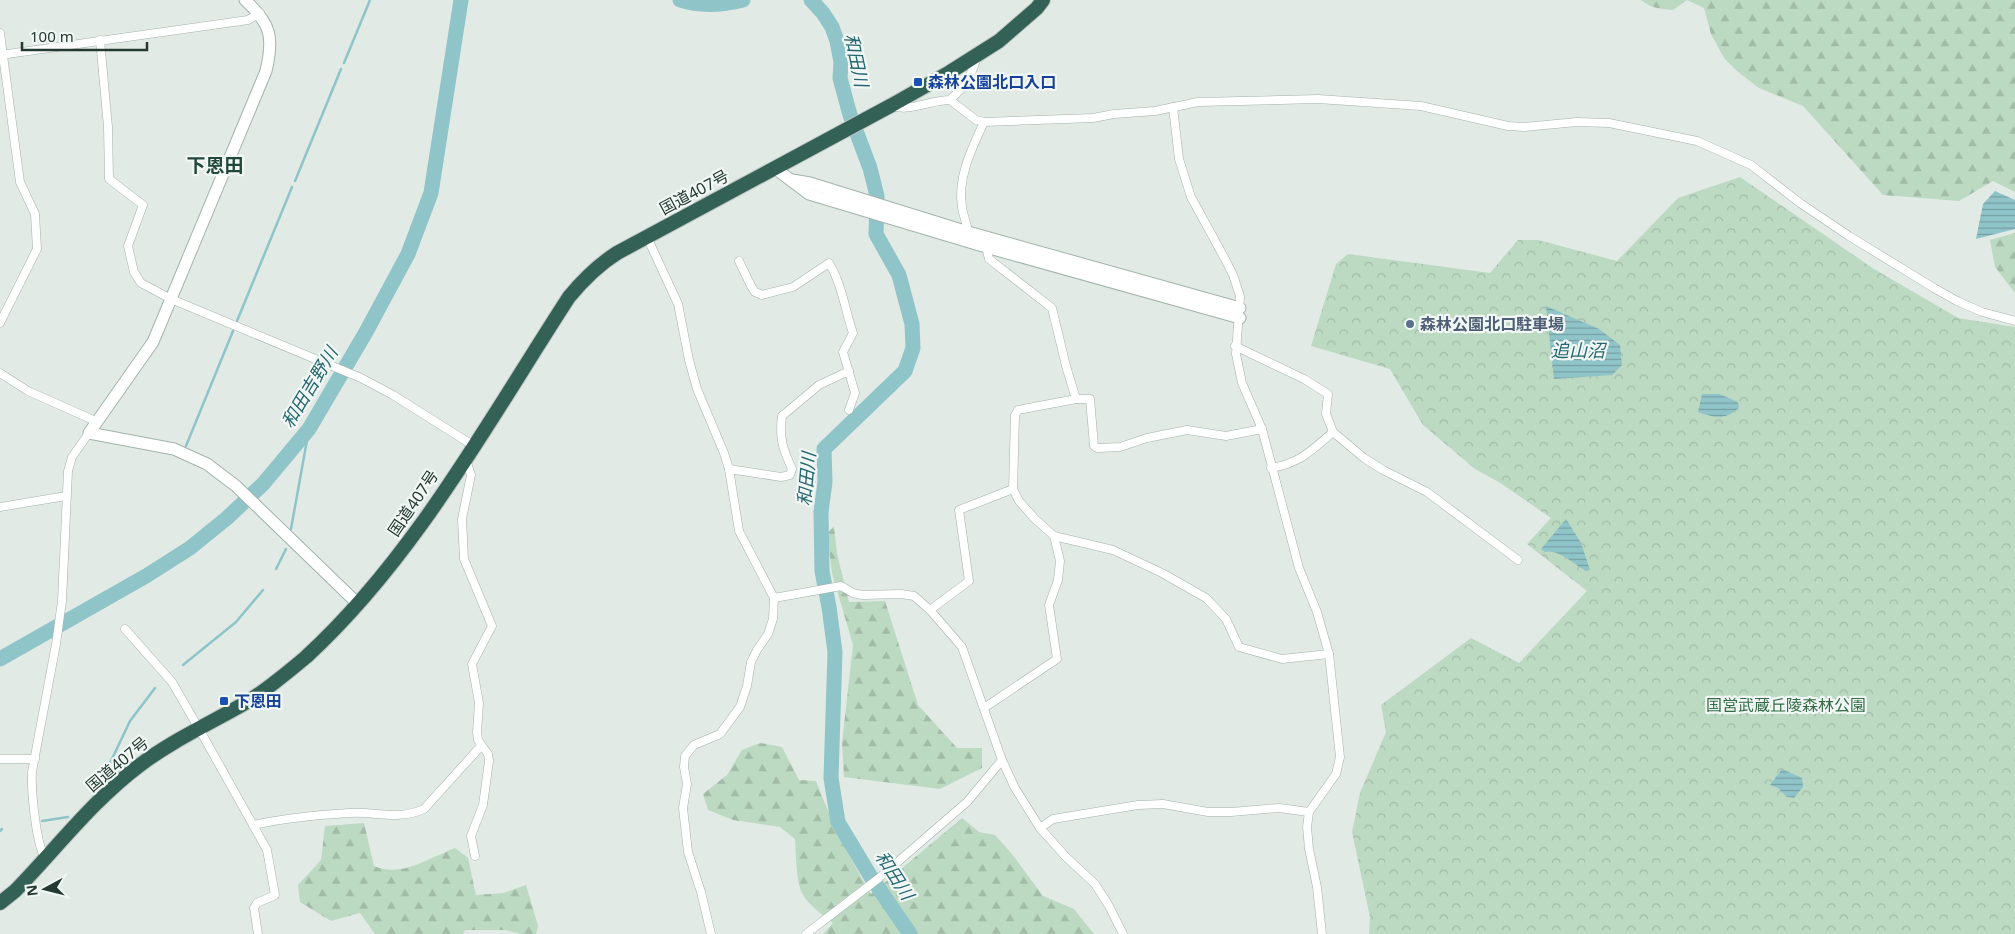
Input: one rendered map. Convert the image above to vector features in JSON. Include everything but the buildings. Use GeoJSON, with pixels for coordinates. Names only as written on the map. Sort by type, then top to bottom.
{"type":"FeatureCollection","features":[{"type":"Feature","properties":{"kind":"highway"},"geometry":{"type":"LineString","coordinates":[[892,106],[976,55],[1015,28],[1043,0]]}},
{"type":"Feature","properties":{"kind":"highway","name":"国道407号"},"geometry":{"type":"LineString","coordinates":[[0,903],[15,891],[124,777],[159,752],[247,702],[272,685],[306,656],[357,603],[410,540],[474,446],[564,305],[583,280],[604,262],[647,237],[892,106]]}},
{"type":"Feature","properties":{"kind":"street"},"geometry":{"type":"LineString","coordinates":[[46,859],[41,853],[32,788],[35,759],[62,601],[68,471],[72,458],[92,428],[148,351],[266,71],[270,44],[268,29],[260,13],[245,0]]}},
{"type":"Feature","properties":{"kind":"street"},"geometry":{"type":"LineString","coordinates":[[1,55],[248,20],[260,13]]}},
{"type":"Feature","properties":{"kind":"street"},"geometry":{"type":"LineString","coordinates":[[0,33],[1,55],[20,182],[35,214],[37,249],[0,323]]}},
{"type":"Feature","properties":{"kind":"street"},"geometry":{"type":"LineString","coordinates":[[100,40],[108,127],[109,179],[142,205],[128,246],[134,272],[142,284],[171,299],[360,378],[388,392],[474,446]]}},
{"type":"Feature","properties":{"kind":"street"},"geometry":{"type":"LineString","coordinates":[[950,100],[975,66],[976,55]]}},
{"type":"Feature","properties":{"kind":"street"},"geometry":{"type":"LineString","coordinates":[[892,106],[909,108],[938,100],[950,100],[976,120],[984,122],[1092,118],[1114,114],[1155,111],[1198,102],[1349,100],[1421,106],[1508,126],[1543,126],[1577,122],[1609,123],[1697,140],[1751,165],[1849,236],[1949,297],[1982,312],[2015,321]]}},
{"type":"Feature","properties":{"kind":"street"},"geometry":{"type":"LineString","coordinates":[[1173,107],[1179,159],[1191,197],[1206,220],[1233,274],[1240,296],[1240,313],[1235,346],[1242,383],[1262,429],[1299,568],[1317,612],[1329,654],[1340,757],[1336,774],[1308,812],[1307,827],[1309,849],[1318,887],[1322,934]]}},
{"type":"Feature","properties":{"kind":"street"},"geometry":{"type":"LineString","coordinates":[[967,236],[962,206],[964,177],[968,157],[984,122]]}},
{"type":"Feature","properties":{"kind":"street"},"geometry":{"type":"LineString","coordinates":[[776,169],[788,179],[810,183],[967,236],[1240,313]]}},
{"type":"Feature","properties":{"kind":"street"},"geometry":{"type":"LineString","coordinates":[[967,236],[986,247],[1240,313]]}},
{"type":"Feature","properties":{"kind":"street"},"geometry":{"type":"LineString","coordinates":[[647,237],[678,304],[697,389],[729,468],[740,531],[774,598],[773,619],[768,634],[756,650],[751,662],[747,686],[740,707],[720,734],[694,745],[685,756],[684,767],[688,784],[684,808],[688,852],[701,892],[711,934]]}},
{"type":"Feature","properties":{"kind":"street"},"geometry":{"type":"LineString","coordinates":[[986,247],[989,259],[1052,308],[1076,399]]}},
{"type":"Feature","properties":{"kind":"street"},"geometry":{"type":"LineString","coordinates":[[739,261],[755,292],[762,295],[793,287],[829,263],[838,277],[853,333],[843,352],[855,393],[849,410]]}},
{"type":"Feature","properties":{"kind":"street"},"geometry":{"type":"LineString","coordinates":[[1235,346],[1304,379],[1328,394],[1326,414],[1333,432],[1364,458],[1383,470],[1428,492],[1518,560]]}},
{"type":"Feature","properties":{"kind":"street"},"geometry":{"type":"LineString","coordinates":[[729,468],[781,477],[790,475],[792,470],[782,446],[780,432],[782,416],[819,385],[849,371]]}},
{"type":"Feature","properties":{"kind":"street"},"geometry":{"type":"LineString","coordinates":[[0,373],[28,391],[91,419],[92,428]]}},
{"type":"Feature","properties":{"kind":"street"},"geometry":{"type":"LineString","coordinates":[[984,708],[1057,659],[1050,606],[1058,580],[1060,561],[1054,536],[1019,501],[1013,489],[1015,415],[1018,410],[1076,399],[1090,399],[1094,446],[1097,448],[1120,446],[1147,438],[1187,430],[1226,436],[1262,429]]}},
{"type":"Feature","properties":{"kind":"street"},"geometry":{"type":"LineString","coordinates":[[92,428],[184,452],[207,464],[236,486],[262,510],[357,603]]}},
{"type":"Feature","properties":{"kind":"street"},"geometry":{"type":"LineString","coordinates":[[1271,468],[1289,465],[1308,454],[1333,432]]}},
{"type":"Feature","properties":{"kind":"street"},"geometry":{"type":"LineString","coordinates":[[463,461],[468,466],[471,475],[462,519],[464,559],[492,626],[472,664],[479,703],[477,732],[481,746],[488,754],[489,761],[482,805],[471,836],[475,856]]}},
{"type":"Feature","properties":{"kind":"street"},"geometry":{"type":"LineString","coordinates":[[930,610],[969,581],[959,510],[1013,489]]}},
{"type":"Feature","properties":{"kind":"street"},"geometry":{"type":"LineString","coordinates":[[1,508],[30,501],[66,496]]}},
{"type":"Feature","properties":{"kind":"street"},"geometry":{"type":"LineString","coordinates":[[1054,536],[1113,550],[1162,573],[1206,598],[1226,619],[1239,647],[1282,659],[1329,654]]}},
{"type":"Feature","properties":{"kind":"street"},"geometry":{"type":"LineString","coordinates":[[774,598],[841,586],[853,593],[909,595],[930,610],[962,647],[1002,760],[1015,788],[1040,828],[1066,857],[1095,884],[1123,934]]}},
{"type":"Feature","properties":{"kind":"street"},"geometry":{"type":"LineString","coordinates":[[125,629],[172,682],[267,850],[275,895],[257,902],[254,908],[258,934]]}},
{"type":"Feature","properties":{"kind":"street"},"geometry":{"type":"LineString","coordinates":[[253,825],[302,817],[350,813],[392,816],[413,814],[424,808],[481,746]]}},
{"type":"Feature","properties":{"kind":"street"},"geometry":{"type":"LineString","coordinates":[[0,759],[35,759]]}},
{"type":"Feature","properties":{"kind":"street"},"geometry":{"type":"LineString","coordinates":[[806,934],[879,878],[967,802],[1002,760]]}},
{"type":"Feature","properties":{"kind":"street"},"geometry":{"type":"LineString","coordinates":[[1040,828],[1053,818],[1138,805],[1163,804],[1208,812],[1279,808],[1308,812]]}},
{"type":"Feature","properties":{"kind":"green space"},"geometry":{"type":"Polygon","coordinates":[[[1641,0],[1687,0],[1673,10],[1660,9],[1641,0]]]}},
{"type":"Feature","properties":{"kind":"green space"},"geometry":{"type":"Polygon","coordinates":[[[1687,0],[2015,0],[2015,192],[1993,181],[1959,201],[1883,195],[1803,106],[1759,88],[1738,72],[1724,58],[1711,34],[1704,8],[1687,0]]]}},
{"type":"Feature","properties":{"kind":"green space","name":"国営武蔵丘陵森林公園"},"geometry":{"type":"Polygon","coordinates":[[[1740,177],[1874,269],[1958,318],[2015,327],[2015,934],[1369,934],[1370,917],[1352,832],[1360,793],[1386,732],[1381,705],[1471,638],[1519,663],[1587,591],[1527,544],[1551,518],[1502,484],[1475,469],[1423,425],[1390,369],[1311,346],[1336,264],[1348,254],[1490,273],[1518,240],[1538,240],[1617,261],[1678,198],[1740,177]]]}},
{"type":"Feature","properties":{"kind":"green space"},"geometry":{"type":"Polygon","coordinates":[[[2015,233],[2015,293],[1995,267],[1990,240],[2015,233]]]}},
{"type":"Feature","properties":{"kind":"green space"},"geometry":{"type":"Polygon","coordinates":[[[834,526],[837,554],[849,602],[885,601],[918,705],[957,748],[982,748],[982,768],[940,789],[844,777],[842,743],[853,645],[832,573],[827,534],[834,526]]]}},
{"type":"Feature","properties":{"kind":"green space"},"geometry":{"type":"Polygon","coordinates":[[[760,743],[782,747],[799,780],[816,781],[841,839],[871,894],[962,818],[979,832],[995,835],[1012,854],[1043,896],[1074,909],[1094,934],[823,934],[833,923],[812,906],[802,893],[797,874],[795,839],[780,827],[733,820],[708,810],[703,794],[727,775],[742,750],[760,743]]]}},
{"type":"Feature","properties":{"kind":"green space"},"geometry":{"type":"Polygon","coordinates":[[[364,823],[374,866],[394,870],[405,868],[455,848],[468,858],[476,895],[504,893],[526,885],[538,926],[536,934],[521,934],[505,930],[465,930],[463,934],[375,934],[360,913],[331,921],[300,902],[298,885],[321,860],[325,826],[364,823]]]}},
{"type":"Feature","properties":{"kind":"water"},"geometry":{"type":"Polygon","coordinates":[[[1995,191],[2015,200],[2015,229],[1976,239],[1983,204],[1995,191]]]}},
{"type":"Feature","properties":{"kind":"water","name":"追山沼"},"geometry":{"type":"Polygon","coordinates":[[[1546,306],[1599,329],[1620,345],[1622,365],[1612,375],[1554,379],[1546,306]]]}},
{"type":"Feature","properties":{"kind":"water"},"geometry":{"type":"Polygon","coordinates":[[[1702,394],[1719,394],[1738,402],[1739,408],[1729,415],[1720,417],[1698,412],[1702,394]]]}},
{"type":"Feature","properties":{"kind":"water"},"geometry":{"type":"Polygon","coordinates":[[[1566,519],[1581,543],[1590,570],[1586,571],[1561,555],[1545,552],[1541,549],[1566,519]]]}},
{"type":"Feature","properties":{"kind":"water"},"geometry":{"type":"Polygon","coordinates":[[[1782,769],[1802,778],[1803,787],[1794,798],[1787,797],[1778,788],[1770,785],[1782,769]]]}},
{"type":"Feature","properties":{"kind":"waterway"},"geometry":{"type":"LineString","coordinates":[[344,63],[370,0]]}},
{"type":"Feature","properties":{"kind":"waterway","name":"和田吉野川"},"geometry":{"type":"LineString","coordinates":[[0,659],[146,576],[190,548],[227,518],[263,484],[309,429],[366,332],[408,254],[431,193],[461,0]]}},
{"type":"Feature","properties":{"kind":"waterway","name":"和田川"},"geometry":{"type":"LineString","coordinates":[[680,0],[696,4],[728,3],[743,0]]}},
{"type":"Feature","properties":{"kind":"waterway","name":"和田川"},"geometry":{"type":"LineString","coordinates":[[811,0],[832,27],[837,41],[841,62],[840,78],[850,115],[870,168],[877,196],[876,234],[899,275],[912,324],[913,348],[905,371],[824,449],[825,482],[821,512],[822,571],[835,652],[831,778],[838,822],[871,877],[910,934]]}},
{"type":"Feature","properties":{"kind":"waterway"},"geometry":{"type":"LineString","coordinates":[[295,181],[341,69]]}},
{"type":"Feature","properties":{"kind":"waterway"},"geometry":{"type":"LineString","coordinates":[[237,321],[292,187]]}},
{"type":"Feature","properties":{"kind":"waterway"},"geometry":{"type":"LineString","coordinates":[[186,446],[233,331]]}},
{"type":"Feature","properties":{"kind":"waterway"},"geometry":{"type":"LineString","coordinates":[[291,529],[309,429]]}},
{"type":"Feature","properties":{"kind":"waterway"},"geometry":{"type":"LineString","coordinates":[[276,569],[286,549]]}},
{"type":"Feature","properties":{"kind":"waterway"},"geometry":{"type":"LineString","coordinates":[[183,665],[236,622],[263,590]]}},
{"type":"Feature","properties":{"kind":"waterway"},"geometry":{"type":"LineString","coordinates":[[102,780],[130,721],[155,688]]}},
{"type":"Feature","properties":{"kind":"waterway"},"geometry":{"type":"LineString","coordinates":[[42,821],[68,817]]}},
{"type":"Feature","properties":{"kind":"place","name":"森林公園北口入口"},"geometry":{"type":"Point","coordinates":[918,82]}},
{"type":"Feature","properties":{"kind":"place","name":"森林公園北口駐車場"},"geometry":{"type":"Point","coordinates":[1410,324]}},
{"type":"Feature","properties":{"kind":"place","name":"下恩田"},"geometry":{"type":"Point","coordinates":[224,701]}},
{"type":"Feature","properties":{"kind":"district","name":"下恩田"},"geometry":{"type":"Point","coordinates":[215,165]}}]}
